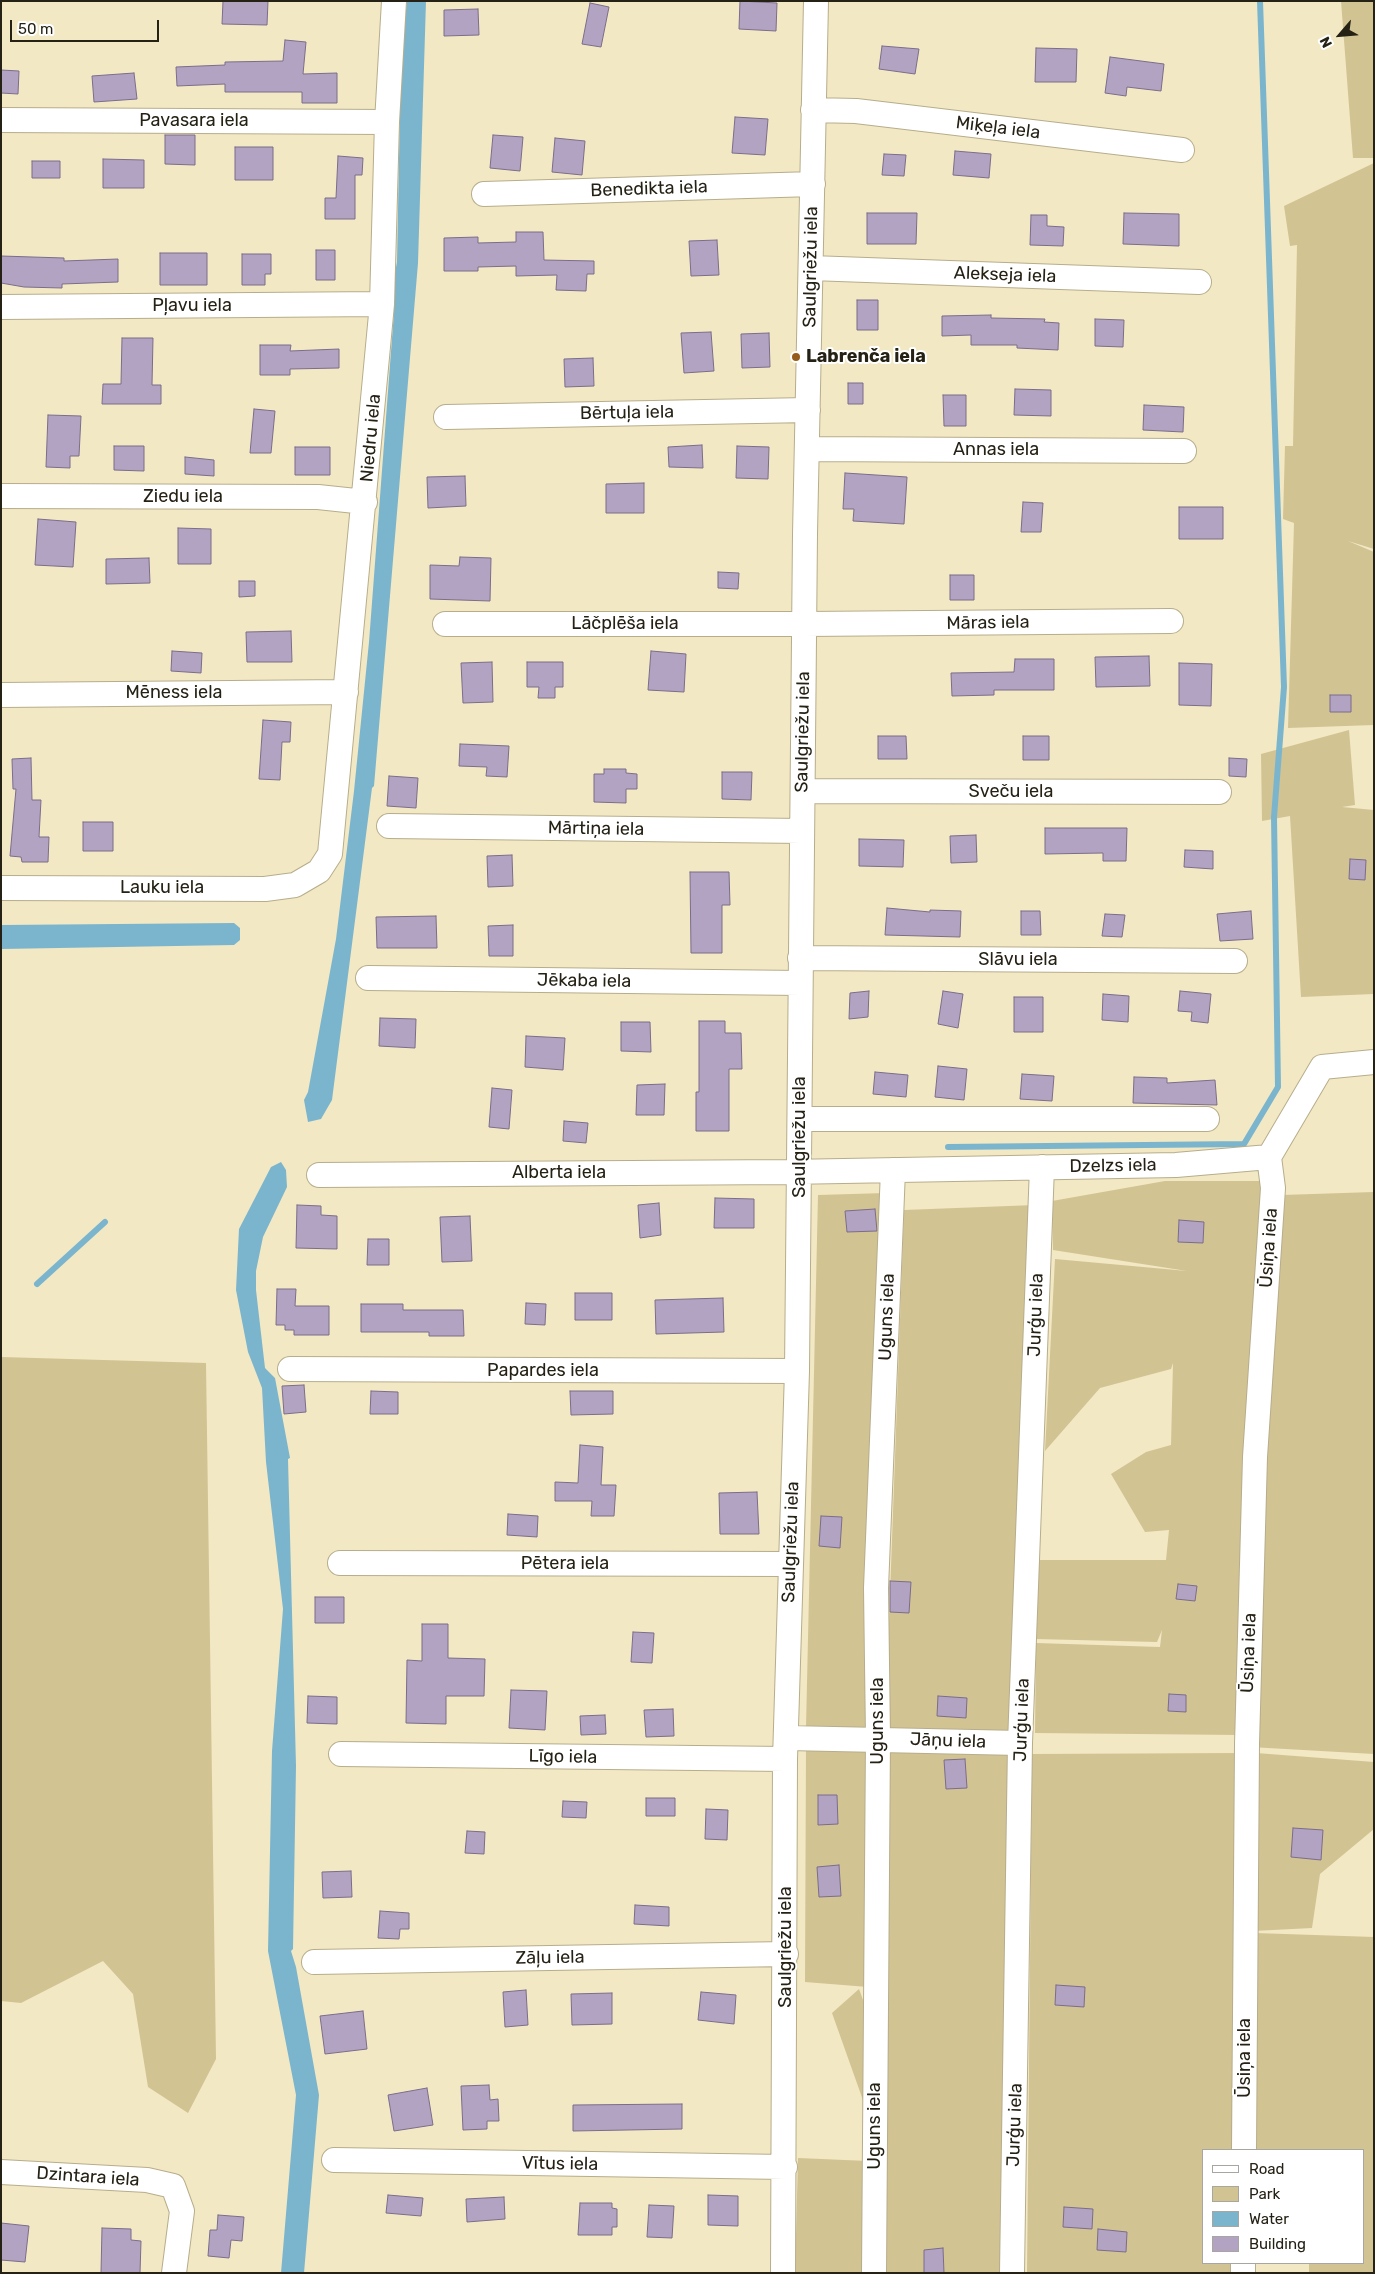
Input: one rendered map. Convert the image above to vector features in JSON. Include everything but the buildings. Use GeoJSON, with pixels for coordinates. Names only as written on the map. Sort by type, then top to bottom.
{"type":"FeatureCollection","features":[{"type":"Feature","properties":{"kind":"street","name":"Niedru iela"},"geometry":{"type":"LineString","coordinates":[[318,871],[330,854],[365,502],[382,304],[387,122],[394,1]]}},
{"type":"Feature","properties":{"kind":"street","name":"Saulgriežu iela"},"geometry":{"type":"LineString","coordinates":[[784,2273],[786,1748],[797,1371],[804,624],[816,1]]}},
{"type":"Feature","properties":{"kind":"street","name":"Miķeļa iela"},"geometry":{"type":"LineString","coordinates":[[813,110],[856,111],[1182,150]]}},
{"type":"Feature","properties":{"kind":"street","name":"Pavasara iela"},"geometry":{"type":"LineString","coordinates":[[1,120],[387,122]]}},
{"type":"Feature","properties":{"kind":"street","name":"Benedikta iela"},"geometry":{"type":"LineString","coordinates":[[484,194],[813,184]]}},
{"type":"Feature","properties":{"kind":"street","name":"Alekseja iela"},"geometry":{"type":"LineString","coordinates":[[811,268],[1199,282]]}},
{"type":"Feature","properties":{"kind":"street","name":"Pļavu iela"},"geometry":{"type":"LineString","coordinates":[[1,307],[382,304]]}},
{"type":"Feature","properties":{"kind":"street","name":"Bērtuļa iela"},"geometry":{"type":"LineString","coordinates":[[446,417],[808,410]]}},
{"type":"Feature","properties":{"kind":"street","name":"Annas iela"},"geometry":{"type":"LineString","coordinates":[[808,449],[1184,451]]}},
{"type":"Feature","properties":{"kind":"street","name":"Ziedu iela"},"geometry":{"type":"LineString","coordinates":[[1,496],[318,497],[365,502]]}},
{"type":"Feature","properties":{"kind":"street","name":"Māras iela"},"geometry":{"type":"LineString","coordinates":[[804,624],[1171,621]]}},
{"type":"Feature","properties":{"kind":"street","name":"Lāčplēša iela"},"geometry":{"type":"LineString","coordinates":[[445,624],[804,624]]}},
{"type":"Feature","properties":{"kind":"street","name":"Mēness iela"},"geometry":{"type":"LineString","coordinates":[[1,695],[346,692]]}},
{"type":"Feature","properties":{"kind":"street","name":"Sveču iela"},"geometry":{"type":"LineString","coordinates":[[802,791],[1219,792]]}},
{"type":"Feature","properties":{"kind":"street","name":"Mārtiņa iela"},"geometry":{"type":"LineString","coordinates":[[389,826],[802,831]]}},
{"type":"Feature","properties":{"kind":"street","name":"Lauku iela"},"geometry":{"type":"LineString","coordinates":[[1,888],[265,889],[295,885],[318,871]]}},
{"type":"Feature","properties":{"kind":"street","name":"Slāvu iela"},"geometry":{"type":"LineString","coordinates":[[800,958],[1235,961]]}},
{"type":"Feature","properties":{"kind":"street","name":"Jēkaba iela"},"geometry":{"type":"LineString","coordinates":[[368,978],[800,983]]}},
{"type":"Feature","properties":{"kind":"street"},"geometry":{"type":"LineString","coordinates":[[1269,1156],[1322,1067],[1374,1062]]}},
{"type":"Feature","properties":{"kind":"street"},"geometry":{"type":"LineString","coordinates":[[800,1119],[1207,1119]]}},
{"type":"Feature","properties":{"kind":"street","name":"Dzelzs iela"},"geometry":{"type":"LineString","coordinates":[[800,1171],[1176,1165],[1269,1156]]}},
{"type":"Feature","properties":{"kind":"street","name":"Ūsiņa iela"},"geometry":{"type":"LineString","coordinates":[[1244,2149],[1247,1744],[1255,1457],[1273,1188],[1269,1156]]}},
{"type":"Feature","properties":{"kind":"street","name":"Jurģu iela"},"geometry":{"type":"LineString","coordinates":[[1012,2273],[1020,1743],[1042,1167]]}},
{"type":"Feature","properties":{"kind":"street","name":"Uguns iela"},"geometry":{"type":"LineString","coordinates":[[874,2273],[878,1738],[876,1588],[893,1170]]}},
{"type":"Feature","properties":{"kind":"street","name":"Alberta iela"},"geometry":{"type":"LineString","coordinates":[[318,1175],[800,1171]]}},
{"type":"Feature","properties":{"kind":"street","name":"Papardes iela"},"geometry":{"type":"LineString","coordinates":[[290,1368],[797,1371]]}},
{"type":"Feature","properties":{"kind":"street","name":"Pētera iela"},"geometry":{"type":"LineString","coordinates":[[340,1562],[790,1564]]}},
{"type":"Feature","properties":{"kind":"street","name":"Jāņu iela"},"geometry":{"type":"LineString","coordinates":[[786,1748],[878,1738],[1020,1743]]}},
{"type":"Feature","properties":{"kind":"street","name":"Līgo iela"},"geometry":{"type":"LineString","coordinates":[[341,1754],[786,1748]]}},
{"type":"Feature","properties":{"kind":"street","name":"Zāļu iela"},"geometry":{"type":"LineString","coordinates":[[314,1962],[786,1954]]}},
{"type":"Feature","properties":{"kind":"street","name":"Vītus iela"},"geometry":{"type":"LineString","coordinates":[[334,2160],[785,2167]]}},
{"type":"Feature","properties":{"kind":"street","name":"Dzintara iela"},"geometry":{"type":"LineString","coordinates":[[1,2172],[147,2180],[173,2186],[182,2211],[174,2273]]}},
{"type":"Feature","properties":{"kind":"green space"},"geometry":{"type":"Polygon","coordinates":[[[1341,1],[1374,1],[1374,158],[1353,158],[1341,1]]]}},
{"type":"Feature","properties":{"kind":"green space"},"geometry":{"type":"Polygon","coordinates":[[[1374,163],[1374,549],[1348,541],[1374,552],[1374,725],[1288,728],[1294,523],[1283,519],[1285,446],[1293,446],[1297,245],[1290,246],[1284,206],[1374,163]]]}},
{"type":"Feature","properties":{"kind":"green space"},"geometry":{"type":"Polygon","coordinates":[[[1349,730],[1355,805],[1342,807],[1374,810],[1374,994],[1301,997],[1290,816],[1262,821],[1261,754],[1349,730]]]}},
{"type":"Feature","properties":{"kind":"green space"},"geometry":{"type":"Polygon","coordinates":[[[1165,1181],[1266,1181],[1239,1735],[1035,1733],[1036,1643],[1160,1647],[1162,1630],[1157,1642],[1036,1639],[1039,1560],[1166,1560],[1169,1530],[1145,1532],[1111,1474],[1146,1452],[1171,1445],[1173,1363],[1171,1369],[1100,1388],[1045,1451],[1055,1259],[1187,1271],[1053,1250],[1052,1201],[1165,1181]]]}},
{"type":"Feature","properties":{"kind":"green space"},"geometry":{"type":"Polygon","coordinates":[[[1374,1192],[1374,1754],[1250,1747],[1282,1195],[1374,1192]]]}},
{"type":"Feature","properties":{"kind":"green space"},"geometry":{"type":"Polygon","coordinates":[[[886,1193],[867,1728],[806,1727],[818,1195],[886,1193]]]}},
{"type":"Feature","properties":{"kind":"green space"},"geometry":{"type":"Polygon","coordinates":[[[1035,1205],[1012,1724],[1007,1732],[885,1732],[904,1210],[1035,1205]]]}},
{"type":"Feature","properties":{"kind":"green space"},"geometry":{"type":"Polygon","coordinates":[[[1,1357],[206,1363],[216,2059],[188,2113],[148,2087],[133,1994],[103,1961],[21,2003],[1,2001],[1,1357]]]}},
{"type":"Feature","properties":{"kind":"green space"},"geometry":{"type":"Polygon","coordinates":[[[806,1746],[870,1749],[868,1987],[805,1982],[806,1746]]]}},
{"type":"Feature","properties":{"kind":"green space"},"geometry":{"type":"Polygon","coordinates":[[[889,1750],[1012,1755],[1006,2273],[886,2273],[887,2102],[864,2103],[832,2013],[859,1989],[881,2049],[889,1750]]]}},
{"type":"Feature","properties":{"kind":"green space"},"geometry":{"type":"Polygon","coordinates":[[[1237,1753],[1233,2149],[1202,2149],[1202,2264],[1232,2264],[1232,2273],[1027,2273],[1032,1754],[1237,1753]]]}},
{"type":"Feature","properties":{"kind":"green space"},"geometry":{"type":"Polygon","coordinates":[[[1256,1753],[1374,1762],[1374,1829],[1320,1874],[1312,1928],[1253,1931],[1256,1753]]]}},
{"type":"Feature","properties":{"kind":"green space"},"geometry":{"type":"Polygon","coordinates":[[[1255,1933],[1374,1937],[1374,2273],[1309,2273],[1309,2264],[1365,2264],[1365,2149],[1252,2149],[1255,1933]]]}},
{"type":"Feature","properties":{"kind":"green space"},"geometry":{"type":"Polygon","coordinates":[[[798,2158],[868,2161],[865,2273],[795,2273],[798,2158]]]}},
{"type":"Feature","properties":{"kind":"water"},"geometry":{"type":"Polygon","coordinates":[[[407,1],[426,1],[418,263],[374,786],[372,788],[332,1100],[321,1119],[308,1122],[304,1100],[308,1092],[336,939],[354,791],[369,642],[394,312],[394,278],[397,262],[401,56],[407,1]]]}},
{"type":"Feature","properties":{"kind":"water"},"geometry":{"type":"Polygon","coordinates":[[[234,923],[240,928],[240,940],[234,945],[1,949],[1,925],[234,923]]]}},
{"type":"Feature","properties":{"kind":"water"},"geometry":{"type":"Polygon","coordinates":[[[281,1162],[286,1170],[287,1187],[263,1237],[256,1271],[256,1290],[265,1368],[275,1378],[290,1458],[288,1459],[296,1766],[293,1949],[291,1951],[296,1967],[319,2095],[304,2273],[281,2273],[296,2095],[268,1951],[272,1751],[283,1609],[266,1462],[262,1388],[248,1352],[236,1290],[239,1229],[271,1167],[281,1162]]]}},
{"type":"Feature","properties":{"kind":"waterway"},"geometry":{"type":"LineString","coordinates":[[948,1147],[1244,1144],[1278,1087],[1274,817],[1284,687],[1260,1]]}},
{"type":"Feature","properties":{"kind":"waterway"},"geometry":{"type":"LineString","coordinates":[[37,1284],[105,1222]]}},
{"type":"Feature","properties":{"kind":"place","name":"Labrenča iela"},"geometry":{"type":"Point","coordinates":[796,357]}}]}
